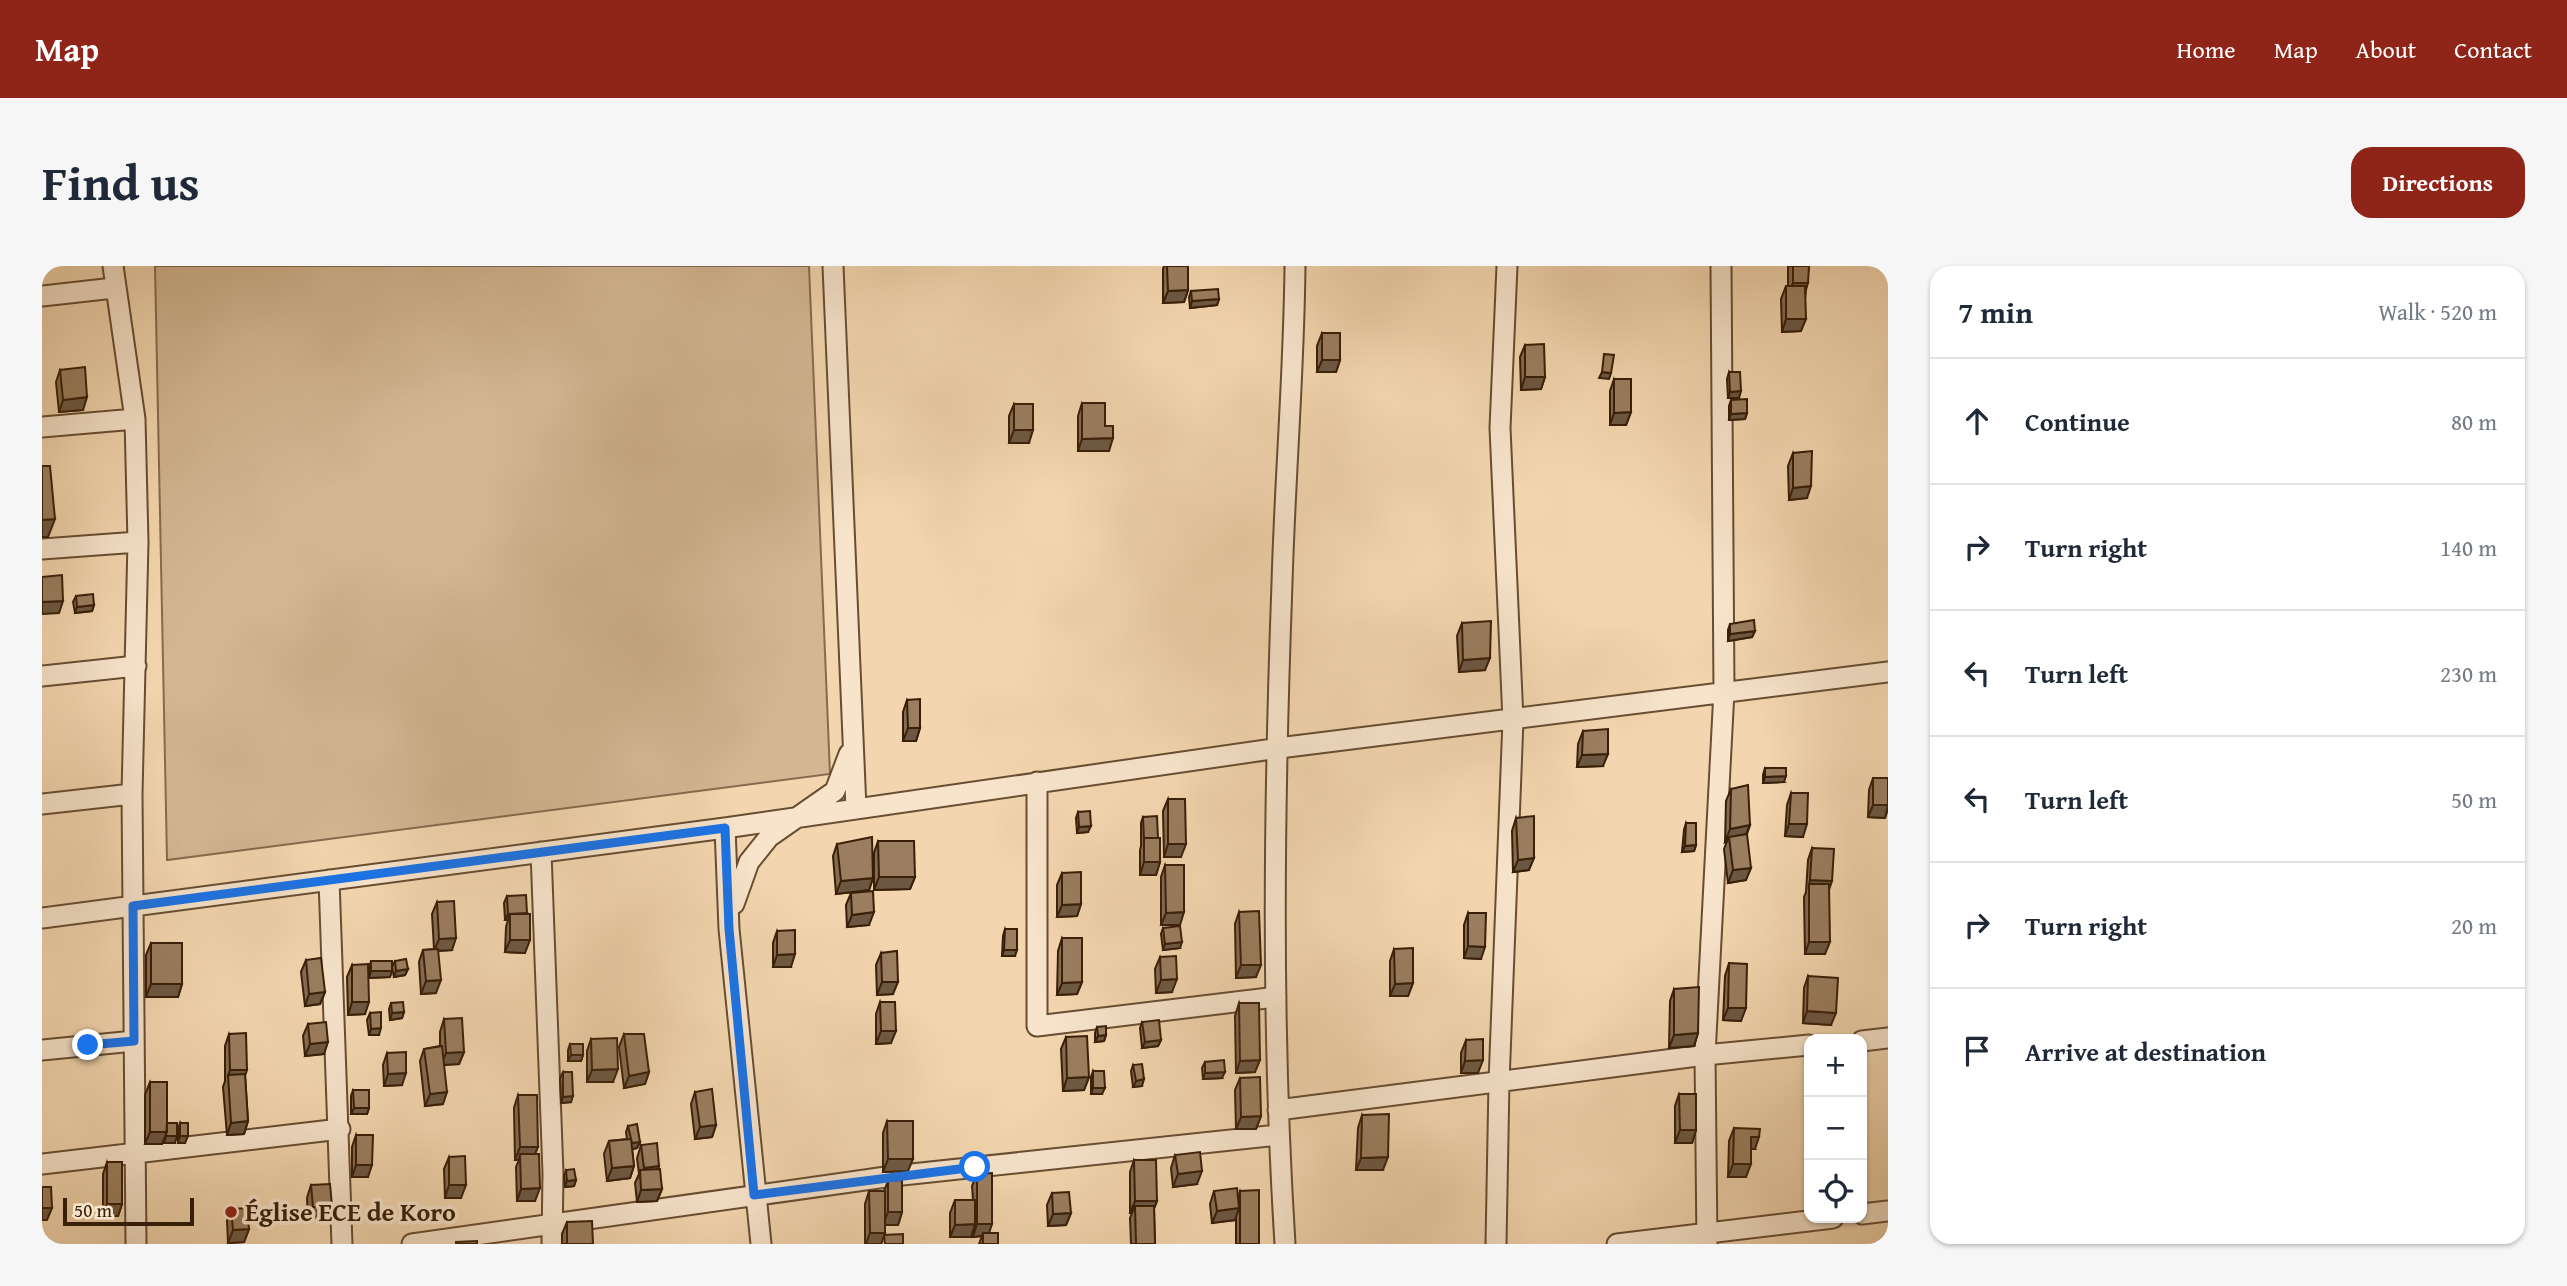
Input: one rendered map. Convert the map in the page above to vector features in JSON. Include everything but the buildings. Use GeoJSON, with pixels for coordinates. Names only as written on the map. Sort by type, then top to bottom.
{"type":"FeatureCollection","features":[{"type":"Feature","properties":{"kind":"street"},"geometry":{"type":"LineString","coordinates":[[113,266],[114,288],[135,418],[138,542],[132,794],[136,1244]]}},
{"type":"Feature","properties":{"kind":"street"},"geometry":{"type":"LineString","coordinates":[[833,266],[856,809]]}},
{"type":"Feature","properties":{"kind":"street"},"geometry":{"type":"LineString","coordinates":[[1284,1244],[1278,1135],[1276,996],[1282,584],[1295,266]]}},
{"type":"Feature","properties":{"kind":"street"},"geometry":{"type":"LineString","coordinates":[[1496,1244],[1499,1082],[1513,720],[1500,428],[1507,266]]}},
{"type":"Feature","properties":{"kind":"street"},"geometry":{"type":"LineString","coordinates":[[1707,1239],[1705,1055],[1724,691],[1721,266]]}},
{"type":"Feature","properties":{"kind":"street"},"geometry":{"type":"LineString","coordinates":[[42,296],[114,288]]}},
{"type":"Feature","properties":{"kind":"street"},"geometry":{"type":"LineString","coordinates":[[42,427],[135,418]]}},
{"type":"Feature","properties":{"kind":"street"},"geometry":{"type":"LineString","coordinates":[[42,549],[138,542]]}},
{"type":"Feature","properties":{"kind":"street"},"geometry":{"type":"LineString","coordinates":[[42,676],[136,666]]}},
{"type":"Feature","properties":{"kind":"street"},"geometry":{"type":"LineString","coordinates":[[42,918],[725,828],[1279,748],[1888,671]]}},
{"type":"Feature","properties":{"kind":"street"},"geometry":{"type":"LineString","coordinates":[[729,929],[737,890],[749,862],[769,837],[802,817],[835,791],[845,772],[853,740]]}},
{"type":"Feature","properties":{"kind":"street"},"geometry":{"type":"LineString","coordinates":[[1037,782],[1037,1026],[1276,996]]}},
{"type":"Feature","properties":{"kind":"street"},"geometry":{"type":"LineString","coordinates":[[42,804],[132,794]]}},
{"type":"Feature","properties":{"kind":"street"},"geometry":{"type":"LineString","coordinates":[[725,828],[729,929],[761,1244]]}},
{"type":"Feature","properties":{"kind":"street"},"geometry":{"type":"LineString","coordinates":[[541,852],[553,1173],[552,1244]]}},
{"type":"Feature","properties":{"kind":"street"},"geometry":{"type":"LineString","coordinates":[[329,880],[340,1129],[342,1244]]}},
{"type":"Feature","properties":{"kind":"street"},"geometry":{"type":"LineString","coordinates":[[1867,1040],[1888,1038]]}},
{"type":"Feature","properties":{"kind":"street"},"geometry":{"type":"LineString","coordinates":[[42,1050],[134,1041]]}},
{"type":"Feature","properties":{"kind":"street"},"geometry":{"type":"LineString","coordinates":[[1278,1110],[1705,1055],[1804,1045]]}},
{"type":"Feature","properties":{"kind":"street"},"geometry":{"type":"LineString","coordinates":[[42,1164],[340,1129]]}},
{"type":"Feature","properties":{"kind":"street"},"geometry":{"type":"LineString","coordinates":[[412,1244],[893,1176],[1278,1135]]}},
{"type":"Feature","properties":{"kind":"street"},"geometry":{"type":"LineString","coordinates":[[1867,1213],[1888,1211]]}},
{"type":"Feature","properties":{"kind":"street"},"geometry":{"type":"LineString","coordinates":[[1617,1244],[1707,1239],[1804,1223]]}},
{"type":"Feature","properties":{"kind":"shaded area"},"geometry":{"type":"Polygon","coordinates":[[[155,266],[809,266],[830,774],[167,860],[155,266]]]}},
{"type":"Feature","properties":{"kind":"place","name":"Église ECE de Koro"},"geometry":{"type":"Point","coordinates":[231,1212]}},
{"type":"Feature","properties":{"kind":"route"},"geometry":{"type":"LineString","coordinates":[[88,1045],[134,1041],[133,906],[725,828],[729,929],[754,1195],[975,1167]]}}]}
